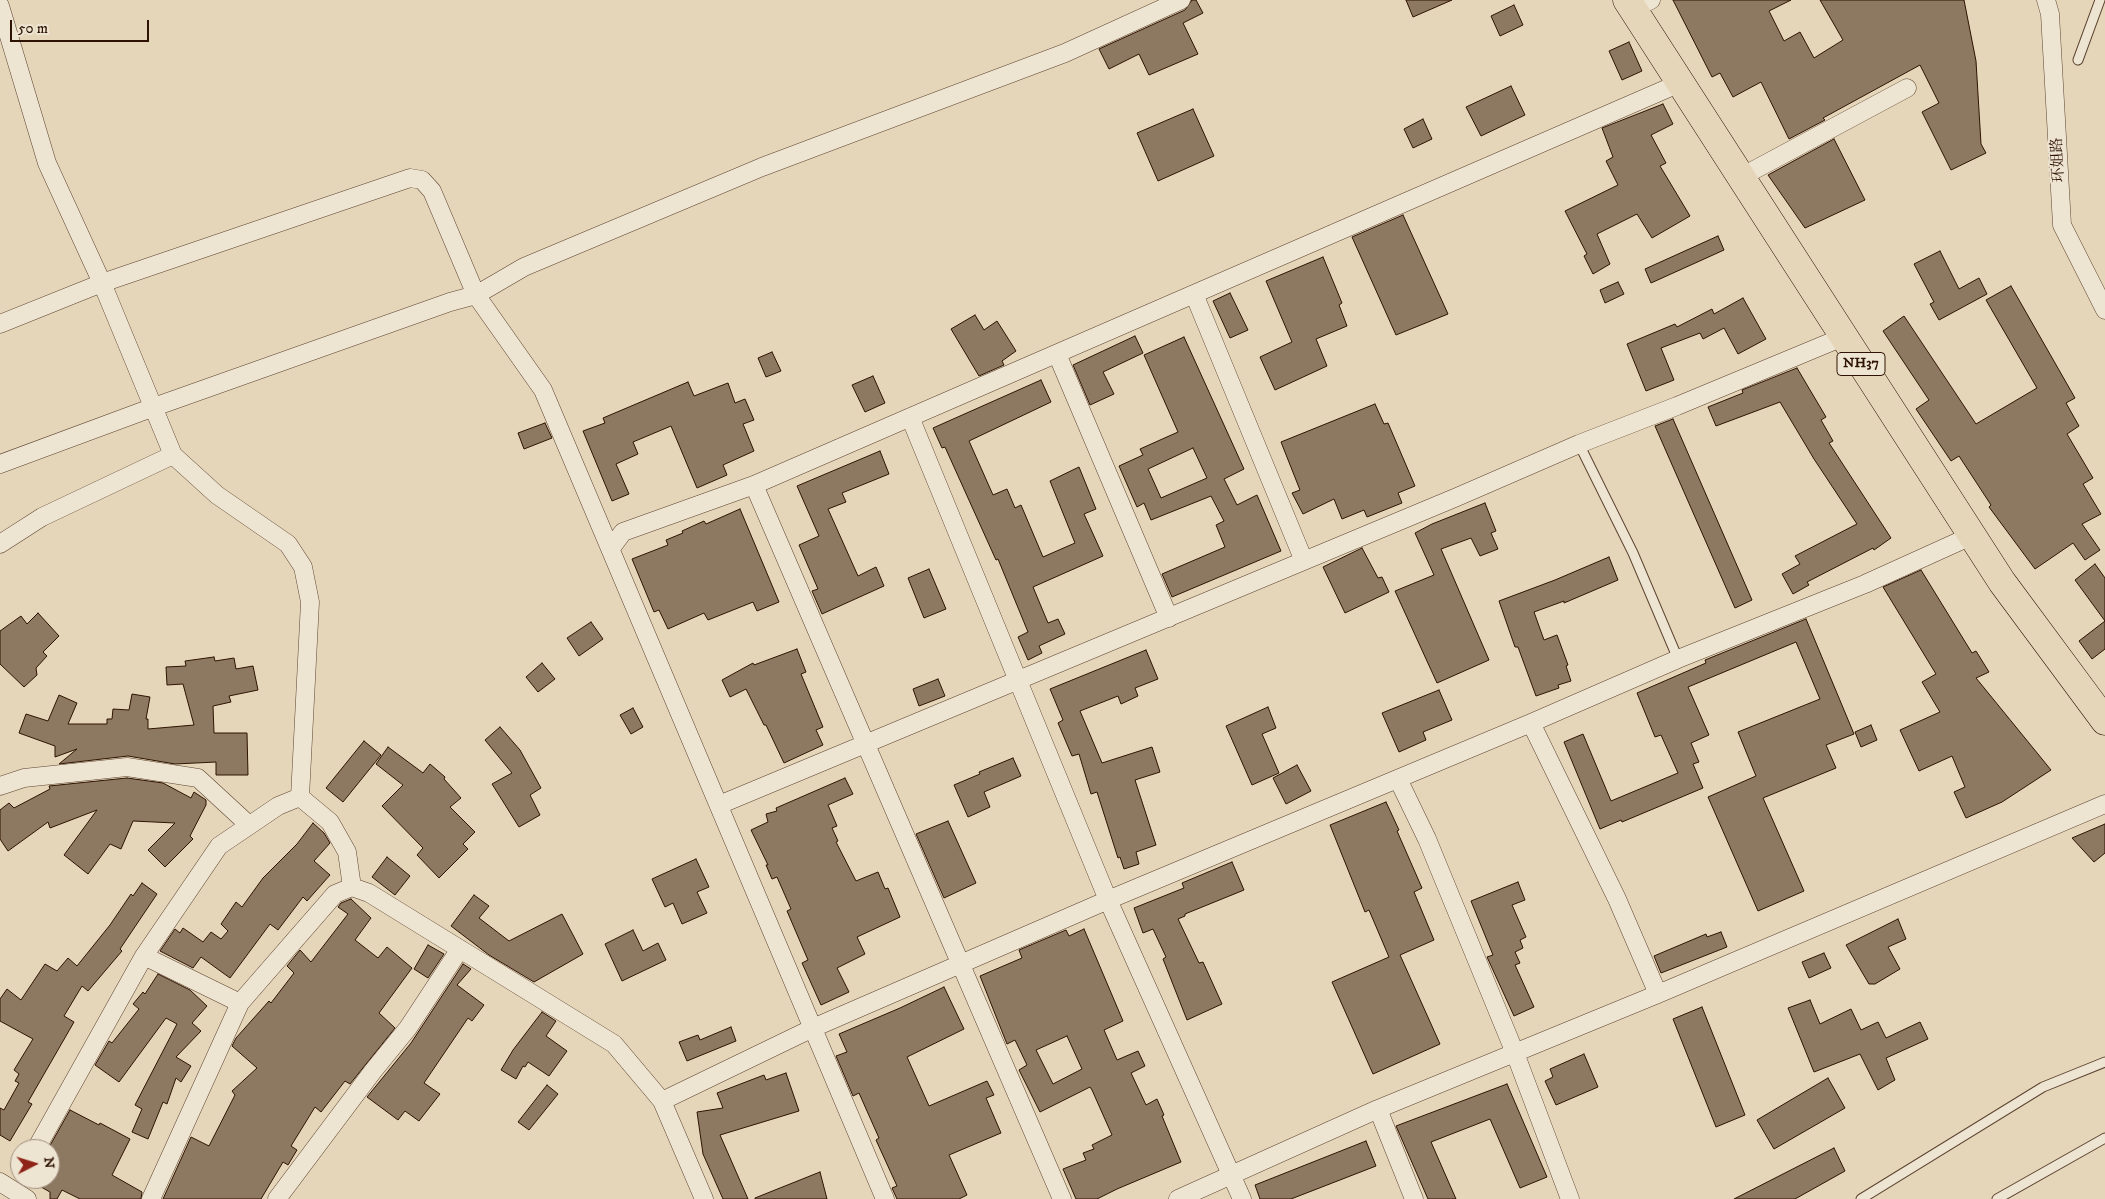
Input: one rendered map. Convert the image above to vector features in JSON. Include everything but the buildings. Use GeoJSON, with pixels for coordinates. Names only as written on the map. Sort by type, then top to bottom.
{"type":"FeatureCollection","features":[{"type":"Feature","properties":{"kind":"highway","name":"NH37"},"geometry":{"type":"LineString","coordinates":[[1637,3],[1680,83],[1971,536],[2002,582],[2105,721]]}},
{"type":"Feature","properties":{"kind":"street"},"geometry":{"type":"LineString","coordinates":[[0,464],[154,407],[450,302],[476,295],[524,267],[762,167],[1065,53],[1181,0]]}},
{"type":"Feature","properties":{"kind":"street","name":"环姐路"},"geometry":{"type":"LineString","coordinates":[[2046,0],[2050,14],[2062,225],[2105,310]]}},
{"type":"Feature","properties":{"kind":"street"},"geometry":{"type":"LineString","coordinates":[[0,6],[47,163],[102,283],[173,454],[217,495],[288,544],[303,567],[310,602],[300,797]]}},
{"type":"Feature","properties":{"kind":"street"},"geometry":{"type":"LineString","coordinates":[[610,548],[624,532],[754,485],[1680,83]]}},
{"type":"Feature","properties":{"kind":"street"},"geometry":{"type":"LineString","coordinates":[[1740,177],[1907,88]]}},
{"type":"Feature","properties":{"kind":"street"},"geometry":{"type":"LineString","coordinates":[[0,324],[102,283],[410,178],[422,180],[432,191],[476,295],[543,390],[885,1199]]}},
{"type":"Feature","properties":{"kind":"street"},"geometry":{"type":"LineString","coordinates":[[1194,294],[1304,561]]}},
{"type":"Feature","properties":{"kind":"street"},"geometry":{"type":"LineString","coordinates":[[719,805],[1457,498],[1580,444],[1843,337]]}},
{"type":"Feature","properties":{"kind":"street"},"geometry":{"type":"LineString","coordinates":[[1057,354],[1169,618]]}},
{"type":"Feature","properties":{"kind":"street"},"geometry":{"type":"LineString","coordinates":[[910,417],[1108,900],[1242,1199]]}},
{"type":"Feature","properties":{"kind":"street"},"geometry":{"type":"LineString","coordinates":[[0,544],[42,516],[173,454]]}},
{"type":"Feature","properties":{"kind":"street"},"geometry":{"type":"LineString","coordinates":[[754,485],[1062,1199]]}},
{"type":"Feature","properties":{"kind":"street"},"geometry":{"type":"LineString","coordinates":[[662,1101],[813,1028],[1108,900],[1678,659],[1865,584],[1971,536]]}},
{"type":"Feature","properties":{"kind":"street"},"geometry":{"type":"LineString","coordinates":[[1531,722],[1618,899],[1658,994]]}},
{"type":"Feature","properties":{"kind":"street"},"geometry":{"type":"LineString","coordinates":[[0,786],[24,778],[127,767],[198,778],[249,825]]}},
{"type":"Feature","properties":{"kind":"street"},"geometry":{"type":"LineString","coordinates":[[1398,779],[1427,839],[1515,1053],[1570,1199]]}},
{"type":"Feature","properties":{"kind":"street"},"geometry":{"type":"LineString","coordinates":[[42,1139],[144,956],[219,846],[278,806],[300,797]]}},
{"type":"Feature","properties":{"kind":"street"},"geometry":{"type":"LineString","coordinates":[[300,797],[330,822],[347,852],[352,887]]}},
{"type":"Feature","properties":{"kind":"street"},"geometry":{"type":"LineString","coordinates":[[1178,1199],[1378,1109],[1658,994],[2105,804]]}},
{"type":"Feature","properties":{"kind":"street"},"geometry":{"type":"LineString","coordinates":[[151,1199],[240,1003],[335,894],[352,887],[369,893],[614,1044],[662,1101],[704,1199]]}},
{"type":"Feature","properties":{"kind":"street"},"geometry":{"type":"LineString","coordinates":[[277,1199],[373,1071],[408,1028],[460,949]]}},
{"type":"Feature","properties":{"kind":"street"},"geometry":{"type":"LineString","coordinates":[[144,956],[240,1003]]}},
{"type":"Feature","properties":{"kind":"street"},"geometry":{"type":"LineString","coordinates":[[1378,1109],[1414,1199]]}},
{"type":"Feature","properties":{"kind":"lane"},"geometry":{"type":"LineString","coordinates":[[2078,60],[2100,0]]}},
{"type":"Feature","properties":{"kind":"lane"},"geometry":{"type":"LineString","coordinates":[[1580,444],[1633,553],[1678,659]]}},
{"type":"Feature","properties":{"kind":"lane"},"geometry":{"type":"LineString","coordinates":[[1861,1199],[1873,1196],[2043,1087],[2105,1062]]}},
{"type":"Feature","properties":{"kind":"lane"},"geometry":{"type":"LineString","coordinates":[[1997,1199],[2105,1138]]}}]}
